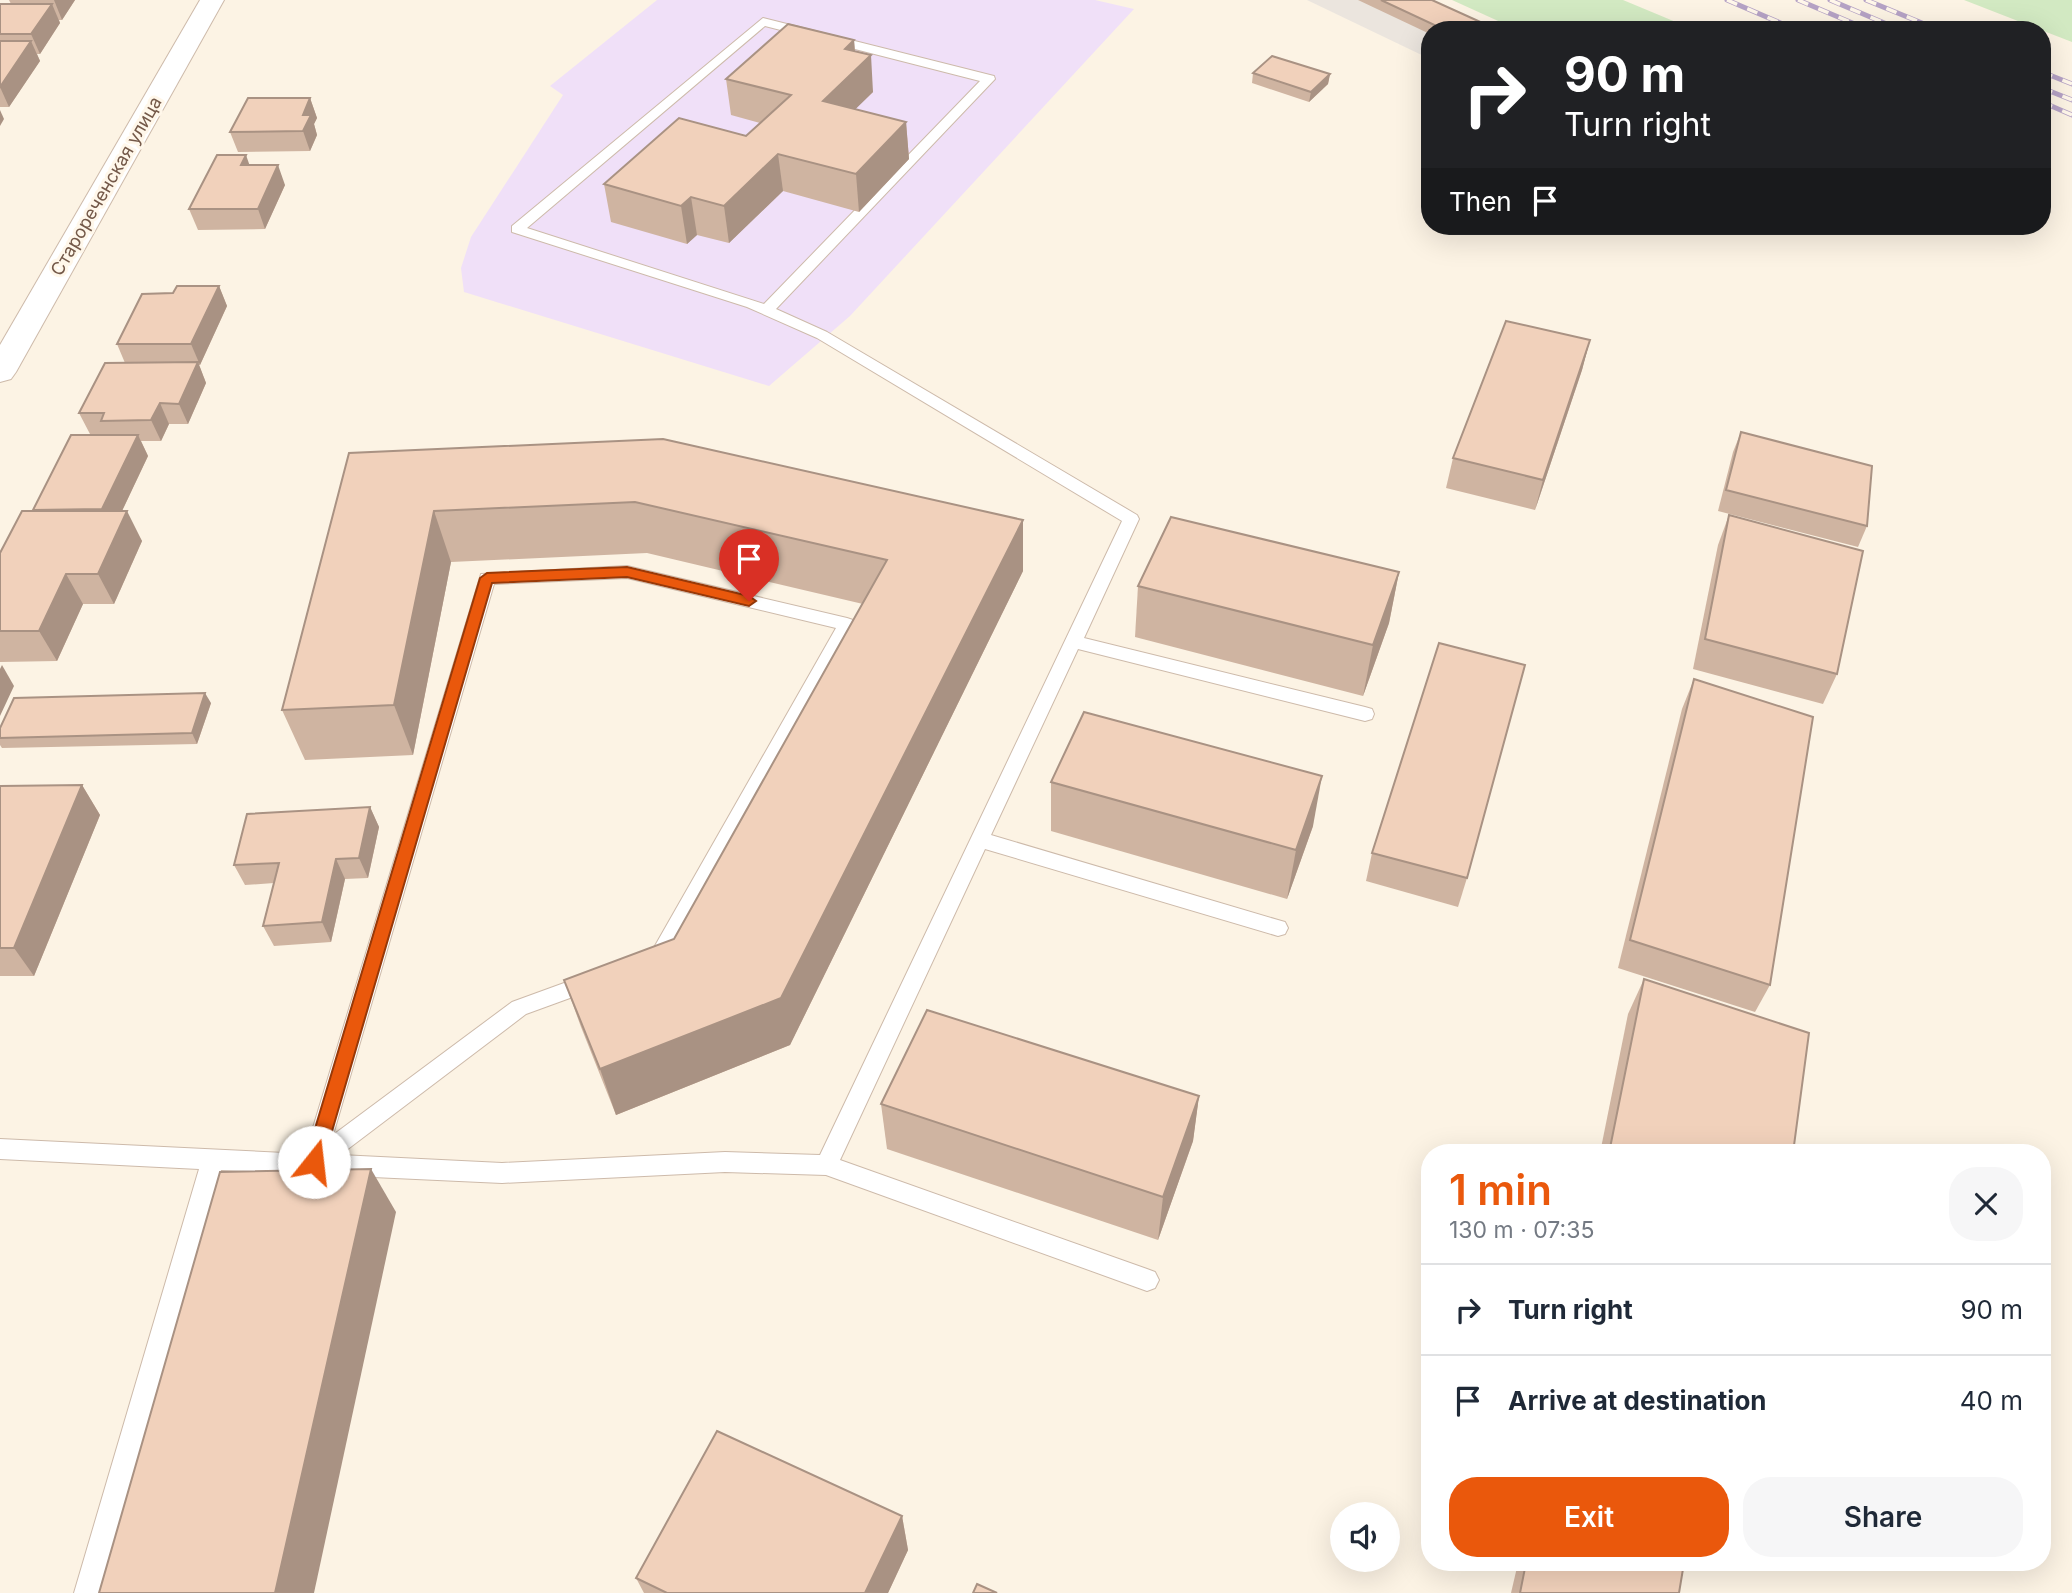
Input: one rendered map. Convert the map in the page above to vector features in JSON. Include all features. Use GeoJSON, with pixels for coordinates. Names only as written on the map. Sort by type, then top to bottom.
{"type":"FeatureCollection","features":[{"type":"Feature","properties":{"kind":"street","name":"Старореченская улица"},"geometry":{"type":"LineString","coordinates":[[0,372],[212,0]]}},
{"type":"Feature","properties":{"kind":"lane"},"geometry":{"type":"LineString","coordinates":[[767,310],[989,79],[763,22],[517,229],[767,310],[822,335],[1131,519],[827,1165]]}},
{"type":"Feature","properties":{"kind":"lane"},"geometry":{"type":"LineString","coordinates":[[627,572],[847,624],[659,957],[519,1008],[314,1162],[487,578],[627,572]]}},
{"type":"Feature","properties":{"kind":"lane"},"geometry":{"type":"LineString","coordinates":[[1074,642],[1364,714]]}},
{"type":"Feature","properties":{"kind":"lane"},"geometry":{"type":"LineString","coordinates":[[981,840],[1278,928]]}},
{"type":"Feature","properties":{"kind":"lane"},"geometry":{"type":"LineString","coordinates":[[0,1149],[502,1173],[725,1162],[827,1165],[1147,1280]]}},
{"type":"Feature","properties":{"kind":"lane"},"geometry":{"type":"LineString","coordinates":[[87,1593],[213,1159]]}},
{"type":"Feature","properties":{"kind":"shaded area"},"geometry":{"type":"Polygon","coordinates":[[[657,0],[1095,0],[1134,9],[850,316],[769,386],[464,292],[461,268],[471,237],[563,95],[550,86],[657,0]]]}},
{"type":"Feature","properties":{"kind":"shaded area"},"geometry":{"type":"Polygon","coordinates":[[[1307,0],[1409,0],[1424,21],[1421,21],[1421,55],[1307,0]]]}},
{"type":"Feature","properties":{"kind":"green space"},"geometry":{"type":"Polygon","coordinates":[[[1452,0],[1623,0],[1673,21],[1498,21],[1452,0]]]}},
{"type":"Feature","properties":{"kind":"green space"},"geometry":{"type":"Polygon","coordinates":[[[1964,0],[2072,0],[2072,42],[2051,34],[2051,21],[2018,21],[1964,0]]]}},
{"type":"Feature","properties":{"kind":"building"},"geometry":{"type":"Polygon","coordinates":[[[1381,0],[1432,0],[1478,21],[1426,21],[1381,0]]]}},
{"type":"Feature","properties":{"kind":"building"},"geometry":{"type":"Polygon","coordinates":[[[0,4],[52,4],[31,34],[0,34],[0,4]]]}},
{"type":"Feature","properties":{"kind":"building"},"geometry":{"type":"Polygon","coordinates":[[[788,24],[854,40],[845,49],[871,55],[823,101],[906,122],[856,174],[778,154],[724,206],[691,197],[681,206],[604,184],[679,118],[746,136],[791,95],[726,79],[788,24]]]}},
{"type":"Feature","properties":{"kind":"building"},"geometry":{"type":"Polygon","coordinates":[[[0,41],[31,41],[0,87],[0,41]]]}},
{"type":"Feature","properties":{"kind":"building"},"geometry":{"type":"Polygon","coordinates":[[[1272,56],[1330,74],[1311,92],[1253,73],[1272,56]]]}},
{"type":"Feature","properties":{"kind":"building"},"geometry":{"type":"Polygon","coordinates":[[[248,98],[310,98],[303,115],[311,115],[303,131],[230,132],[248,98]]]}},
{"type":"Feature","properties":{"kind":"building"},"geometry":{"type":"Polygon","coordinates":[[[217,155],[246,155],[241,165],[278,165],[258,209],[189,209],[217,155]]]}},
{"type":"Feature","properties":{"kind":"building"},"geometry":{"type":"Polygon","coordinates":[[[177,286],[219,286],[191,344],[117,344],[142,294],[173,293],[177,286]]]}},
{"type":"Feature","properties":{"kind":"building"},"geometry":{"type":"Polygon","coordinates":[[[1506,321],[1590,340],[1543,480],[1453,458],[1506,321]]]}},
{"type":"Feature","properties":{"kind":"building"},"geometry":{"type":"Polygon","coordinates":[[[198,362],[179,404],[160,403],[151,420],[101,421],[104,413],[79,413],[105,363],[198,362]]]}},
{"type":"Feature","properties":{"kind":"building"},"geometry":{"type":"Polygon","coordinates":[[[1741,432],[1872,466],[1867,526],[1726,490],[1741,432]]]}},
{"type":"Feature","properties":{"kind":"building"},"geometry":{"type":"Polygon","coordinates":[[[71,435],[138,435],[102,509],[33,510],[71,435]]]}},
{"type":"Feature","properties":{"kind":"building"},"geometry":{"type":"Polygon","coordinates":[[[663,439],[1023,520],[781,998],[600,1069],[564,980],[674,939],[887,560],[635,502],[434,511],[394,705],[282,710],[349,453],[663,439]]]}},
{"type":"Feature","properties":{"kind":"building"},"geometry":{"type":"Polygon","coordinates":[[[22,511],[127,511],[98,574],[66,574],[39,631],[0,631],[0,553],[22,511]]]}},
{"type":"Feature","properties":{"kind":"building"},"geometry":{"type":"Polygon","coordinates":[[[1729,515],[1863,551],[1837,674],[1705,639],[1729,515]]]}},
{"type":"Feature","properties":{"kind":"building"},"geometry":{"type":"Polygon","coordinates":[[[1171,517],[1399,572],[1373,645],[1138,586],[1171,517]]]}},
{"type":"Feature","properties":{"kind":"building"},"geometry":{"type":"Polygon","coordinates":[[[1439,643],[1525,665],[1467,878],[1372,853],[1439,643]]]}},
{"type":"Feature","properties":{"kind":"building"},"geometry":{"type":"Polygon","coordinates":[[[1694,679],[1813,717],[1770,985],[1630,940],[1694,679]]]}},
{"type":"Feature","properties":{"kind":"building"},"geometry":{"type":"Polygon","coordinates":[[[205,693],[192,733],[0,738],[0,728],[14,698],[205,693]]]}},
{"type":"Feature","properties":{"kind":"building"},"geometry":{"type":"Polygon","coordinates":[[[1084,712],[1322,776],[1296,850],[1051,782],[1084,712]]]}},
{"type":"Feature","properties":{"kind":"building"},"geometry":{"type":"Polygon","coordinates":[[[82,785],[14,948],[0,948],[0,786],[82,785]]]}},
{"type":"Feature","properties":{"kind":"building"},"geometry":{"type":"Polygon","coordinates":[[[370,807],[359,858],[336,859],[322,922],[263,926],[279,863],[234,865],[247,814],[370,807]]]}},
{"type":"Feature","properties":{"kind":"building"},"geometry":{"type":"Polygon","coordinates":[[[1644,979],[1809,1033],[1794,1144],[1611,1144],[1644,979]]]}},
{"type":"Feature","properties":{"kind":"building"},"geometry":{"type":"Polygon","coordinates":[[[927,1010],[1199,1096],[1163,1197],[881,1104],[927,1010]]]}},
{"type":"Feature","properties":{"kind":"building"},"geometry":{"type":"Polygon","coordinates":[[[371,1169],[275,1593],[99,1593],[220,1172],[371,1169]]]}},
{"type":"Feature","properties":{"kind":"building"},"geometry":{"type":"Polygon","coordinates":[[[717,1431],[902,1516],[865,1593],[667,1593],[636,1578],[717,1431]]]}},
{"type":"Feature","properties":{"kind":"building"},"geometry":{"type":"Polygon","coordinates":[[[1524,1571],[1683,1571],[1679,1593],[1520,1593],[1524,1571]]]}},
{"type":"Feature","properties":{"kind":"building"},"geometry":{"type":"Polygon","coordinates":[[[977,1584],[997,1593],[973,1593],[977,1584]]]}},
{"type":"Feature","properties":{"kind":"railway"},"geometry":{"type":"LineString","coordinates":[[1727,0],[1776,21]]}},
{"type":"Feature","properties":{"kind":"railway"},"geometry":{"type":"LineString","coordinates":[[1798,0],[1848,21]]}},
{"type":"Feature","properties":{"kind":"railway"},"geometry":{"type":"LineString","coordinates":[[1830,0],[1880,21]]}},
{"type":"Feature","properties":{"kind":"railway"},"geometry":{"type":"LineString","coordinates":[[1866,0],[1917,21]]}},
{"type":"Feature","properties":{"kind":"railway"},"geometry":{"type":"LineString","coordinates":[[2051,76],[2072,84]]}},
{"type":"Feature","properties":{"kind":"railway"},"geometry":{"type":"LineString","coordinates":[[2051,92],[2072,100]]}},
{"type":"Feature","properties":{"kind":"railway"},"geometry":{"type":"LineString","coordinates":[[2051,106],[2072,115]]}},
{"type":"Feature","properties":{"kind":"route"},"geometry":{"type":"LineString","coordinates":[[314,1162],[487,578],[627,572],[749,601]]}}]}
